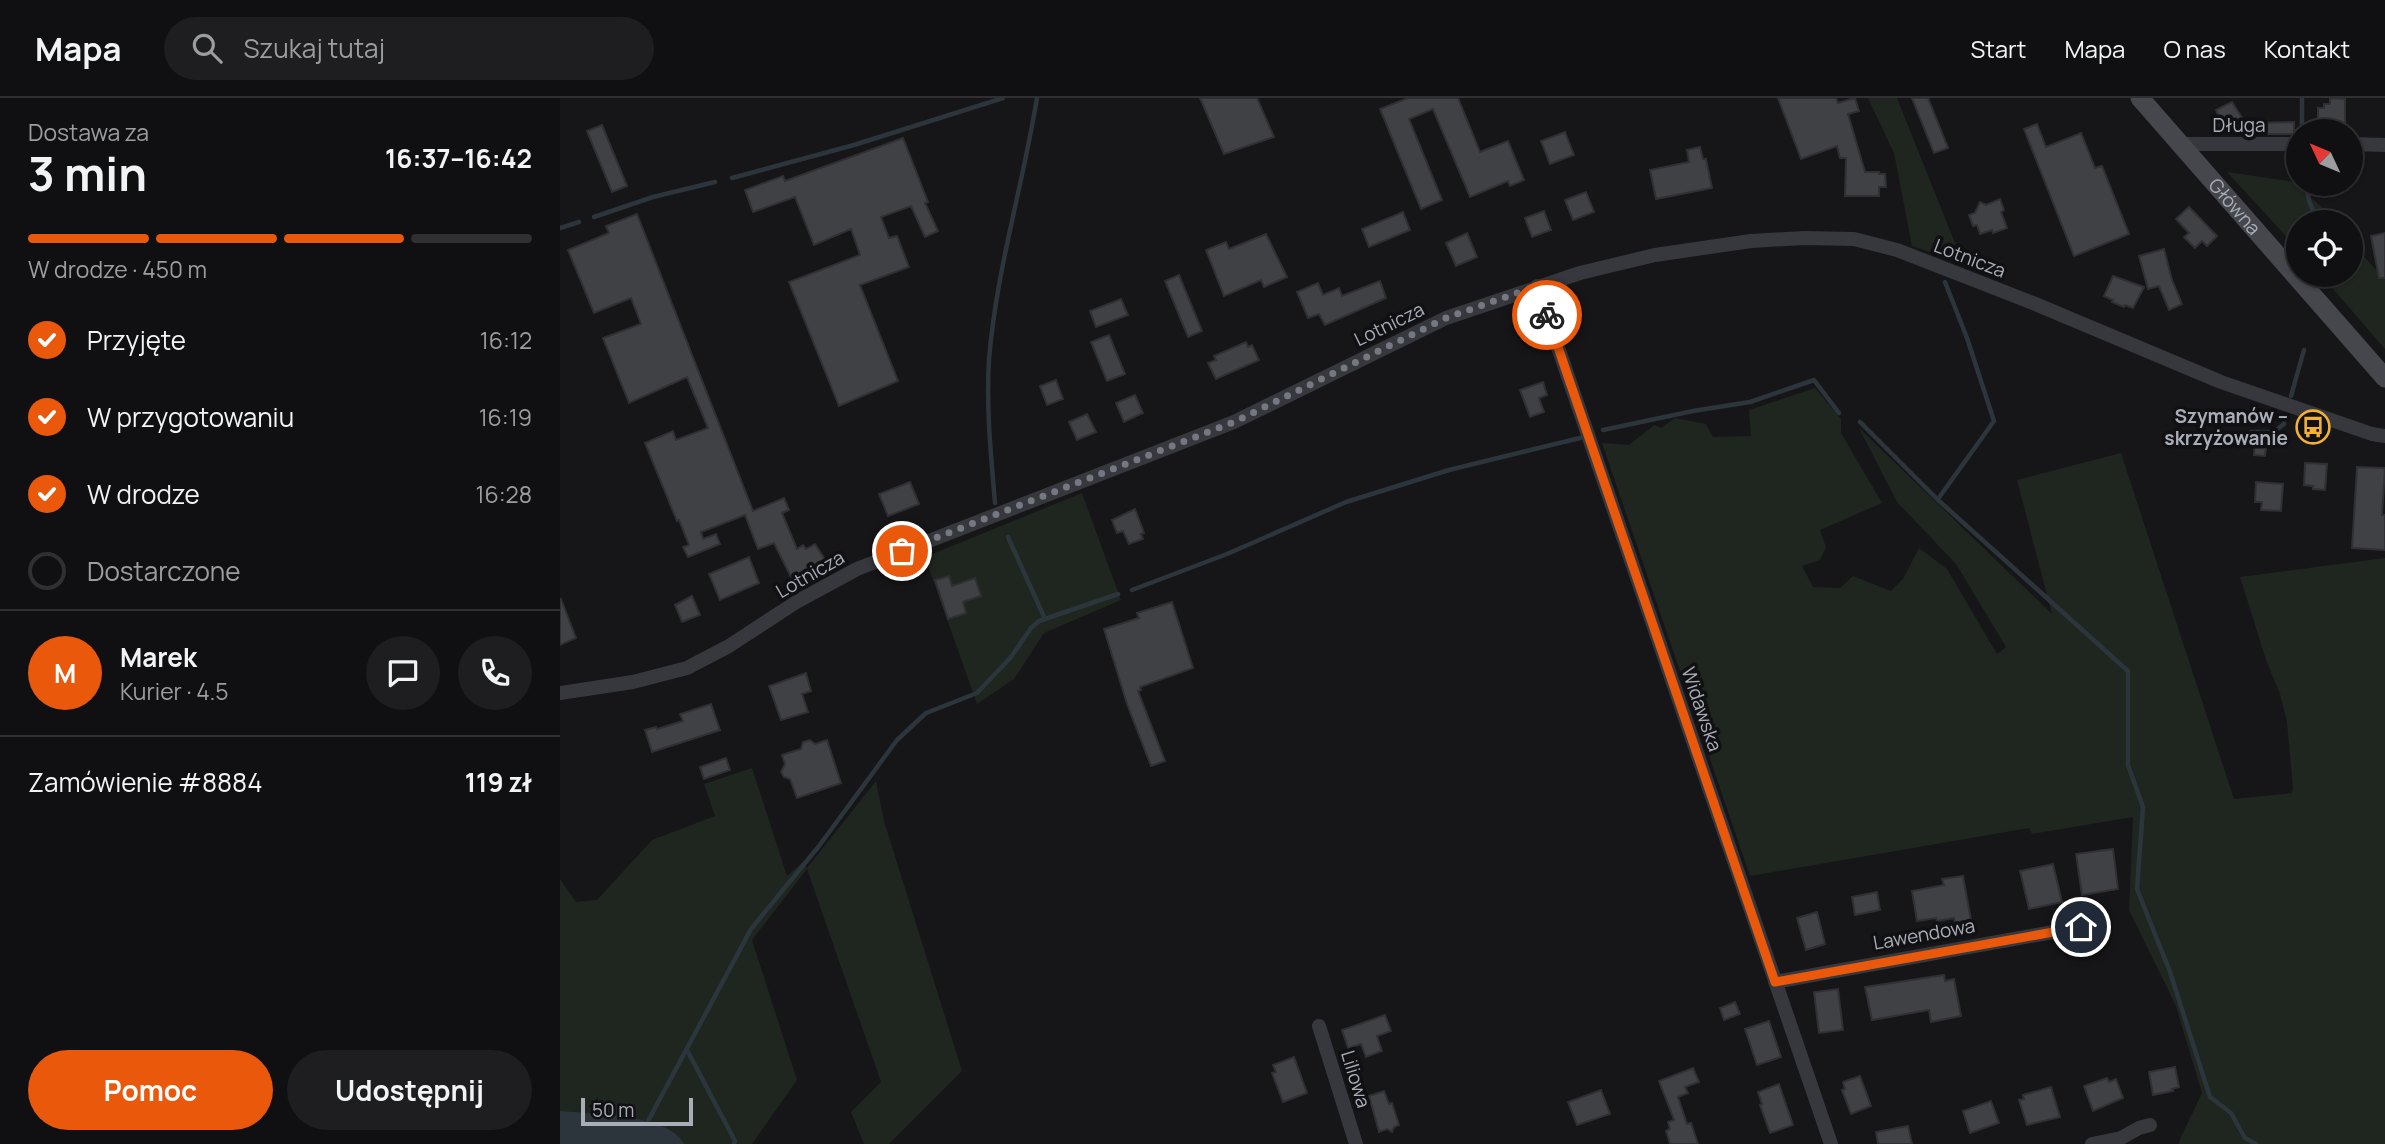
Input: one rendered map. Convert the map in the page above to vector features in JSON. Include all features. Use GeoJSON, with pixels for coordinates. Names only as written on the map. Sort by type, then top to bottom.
{"type":"FeatureCollection","features":[{"type":"Feature","properties":{"kind":"main road","name":"Główna"},"geometry":{"type":"LineString","coordinates":[[2140,98],[2385,378]]}},
{"type":"Feature","properties":{"kind":"street","name":"Długa"},"geometry":{"type":"LineString","coordinates":[[2179,144],[2286,144]]}},
{"type":"Feature","properties":{"kind":"street"},"geometry":{"type":"LineString","coordinates":[[2363,144],[2385,145]]}},
{"type":"Feature","properties":{"kind":"street","name":"Lotnicza"},"geometry":{"type":"LineString","coordinates":[[560,692],[633,682],[687,668],[729,646],[798,601],[857,569],[1234,422],[1446,318],[1580,273],[1655,255],[1751,241],[1854,239],[1896,250],[2033,303],[2221,382],[2372,434],[2385,436]]}},
{"type":"Feature","properties":{"kind":"street","name":"Widawska"},"geometry":{"type":"LineString","coordinates":[[1537,286],[1831,1144]]}},
{"type":"Feature","properties":{"kind":"street","name":"Lawendowa"},"geometry":{"type":"LineString","coordinates":[[1775,982],[2081,927]]}},
{"type":"Feature","properties":{"kind":"street","name":"Liliowa"},"geometry":{"type":"LineString","coordinates":[[1320,1026],[1356,1144]]}},
{"type":"Feature","properties":{"kind":"street"},"geometry":{"type":"LineString","coordinates":[[2092,1144],[2121,1138],[2151,1125]]}},
{"type":"Feature","properties":{"kind":"shaded area"},"geometry":{"type":"Polygon","coordinates":[[[1868,98],[1897,98],[1963,263],[1912,246],[1894,153],[1868,98]]]}},
{"type":"Feature","properties":{"kind":"shaded area"},"geometry":{"type":"Polygon","coordinates":[[[2227,172],[2286,181],[2286,196],[2309,196],[2325,210],[2286,210],[2286,236],[2227,172]]]}},
{"type":"Feature","properties":{"kind":"shaded area"},"geometry":{"type":"Polygon","coordinates":[[[2363,256],[2385,276],[2385,349],[2331,287],[2363,287],[2363,256]]]}},
{"type":"Feature","properties":{"kind":"shaded area"},"geometry":{"type":"Polygon","coordinates":[[[1815,388],[1841,419],[1841,433],[1882,503],[1820,530],[1826,547],[1820,560],[1802,566],[1813,587],[1840,588],[1853,576],[1891,591],[1903,579],[1919,548],[1947,569],[1997,654],[2006,647],[1956,564],[1897,502],[1859,428],[2052,614],[2017,480],[2121,453],[2234,799],[2292,793],[2293,788],[2287,722],[2280,694],[2266,660],[2240,577],[2385,558],[2385,1144],[2179,1144],[2202,1093],[2176,1006],[2129,910],[2133,817],[2032,834],[2029,828],[1750,876],[1602,443],[1629,445],[1654,425],[1661,428],[1675,418],[1706,424],[1713,437],[1751,436],[1749,410],[1815,388]]]}},
{"type":"Feature","properties":{"kind":"shaded area"},"geometry":{"type":"Polygon","coordinates":[[[1082,493],[1121,600],[1044,633],[1014,679],[977,704],[925,557],[1082,493]]]}},
{"type":"Feature","properties":{"kind":"shaded area"},"geometry":{"type":"Polygon","coordinates":[[[752,768],[787,876],[804,861],[807,868],[876,781],[884,821],[962,1071],[889,1144],[864,1144],[851,1112],[881,1082],[807,869],[752,940],[797,1080],[752,1144],[560,1144],[560,879],[576,902],[597,900],[652,840],[715,816],[704,784],[752,768]]]}},
{"type":"Feature","properties":{"kind":"shaded area"},"geometry":{"type":"Polygon","coordinates":[[[560,1111],[647,1121],[676,1134],[684,1144],[560,1144],[560,1111]]]}},
{"type":"Feature","properties":{"kind":"building"},"geometry":{"type":"Polygon","coordinates":[[[1200,98],[1257,98],[1274,137],[1224,154],[1200,98]]]}},
{"type":"Feature","properties":{"kind":"building"},"geometry":{"type":"Polygon","coordinates":[[[1408,98],[1458,98],[1480,152],[1508,141],[1524,180],[1510,186],[1508,181],[1470,197],[1433,109],[1409,119],[1442,200],[1421,209],[1380,109],[1408,98]]]}},
{"type":"Feature","properties":{"kind":"building"},"geometry":{"type":"Polygon","coordinates":[[[1778,98],[1836,98],[1838,103],[1855,98],[1859,111],[1848,114],[1865,172],[1885,174],[1886,187],[1879,187],[1879,196],[1845,196],[1846,158],[1840,158],[1837,146],[1801,159],[1778,98]]]}},
{"type":"Feature","properties":{"kind":"building"},"geometry":{"type":"Polygon","coordinates":[[[1912,98],[1928,98],[1948,148],[1934,153],[1912,98]]]}},
{"type":"Feature","properties":{"kind":"building"},"geometry":{"type":"Polygon","coordinates":[[[2330,98],[2345,99],[2345,119],[2318,119],[2318,108],[2330,104],[2330,98]]]}},
{"type":"Feature","properties":{"kind":"building"},"geometry":{"type":"Polygon","coordinates":[[[2232,102],[2246,124],[2219,134],[2212,120],[2219,117],[2216,110],[2232,102]]]}},
{"type":"Feature","properties":{"kind":"building"},"geometry":{"type":"Polygon","coordinates":[[[2286,122],[2286,134],[2253,134],[2253,123],[2286,122]]]}},
{"type":"Feature","properties":{"kind":"building"},"geometry":{"type":"Polygon","coordinates":[[[2037,124],[2046,147],[2081,133],[2095,168],[2102,166],[2129,234],[2074,256],[2024,129],[2037,124]]]}},
{"type":"Feature","properties":{"kind":"building"},"geometry":{"type":"Polygon","coordinates":[[[602,125],[627,186],[612,192],[587,131],[602,125]]]}},
{"type":"Feature","properties":{"kind":"building"},"geometry":{"type":"Polygon","coordinates":[[[1565,132],[1574,155],[1550,164],[1541,141],[1565,132]]]}},
{"type":"Feature","properties":{"kind":"building"},"geometry":{"type":"Polygon","coordinates":[[[903,138],[928,202],[925,203],[938,231],[925,237],[911,206],[881,217],[889,238],[897,236],[909,267],[860,285],[898,381],[839,406],[789,282],[860,255],[851,229],[814,245],[795,197],[753,212],[745,190],[783,176],[785,181],[903,138]]]}},
{"type":"Feature","properties":{"kind":"building"},"geometry":{"type":"Polygon","coordinates":[[[1700,147],[1703,159],[1706,159],[1712,188],[1656,199],[1650,170],[1689,162],[1687,150],[1700,147]]]}},
{"type":"Feature","properties":{"kind":"building"},"geometry":{"type":"Polygon","coordinates":[[[1586,192],[1594,212],[1573,220],[1565,200],[1586,192]]]}},
{"type":"Feature","properties":{"kind":"building"},"geometry":{"type":"Polygon","coordinates":[[[2000,199],[2007,228],[1980,234],[1969,215],[1975,213],[1980,202],[1986,205],[2000,199]]]}},
{"type":"Feature","properties":{"kind":"building"},"geometry":{"type":"Polygon","coordinates":[[[2189,207],[2217,236],[2207,246],[2202,241],[2195,248],[2184,237],[2189,233],[2176,219],[2189,207]]]}},
{"type":"Feature","properties":{"kind":"building"},"geometry":{"type":"Polygon","coordinates":[[[1544,211],[1551,230],[1532,237],[1525,218],[1544,211]]]}},
{"type":"Feature","properties":{"kind":"building"},"geometry":{"type":"Polygon","coordinates":[[[1403,212],[1410,230],[1369,247],[1362,229],[1403,212]]]}},
{"type":"Feature","properties":{"kind":"building"},"geometry":{"type":"Polygon","coordinates":[[[637,214],[753,511],[784,498],[789,510],[782,513],[797,549],[803,545],[806,549],[815,544],[826,561],[793,581],[774,543],[758,549],[745,515],[701,532],[703,539],[716,534],[720,544],[688,557],[683,547],[689,545],[645,443],[673,431],[676,440],[708,428],[687,377],[629,403],[603,338],[641,324],[631,298],[594,313],[568,250],[609,233],[606,226],[637,214]]]}},
{"type":"Feature","properties":{"kind":"building"},"geometry":{"type":"Polygon","coordinates":[[[1467,233],[1477,257],[1456,266],[1446,243],[1467,233]]]}},
{"type":"Feature","properties":{"kind":"building"},"geometry":{"type":"Polygon","coordinates":[[[2385,233],[2385,278],[2379,278],[2371,236],[2385,233]]]}},
{"type":"Feature","properties":{"kind":"building"},"geometry":{"type":"Polygon","coordinates":[[[1266,234],[1287,277],[1264,287],[1261,280],[1224,296],[1206,250],[1226,242],[1229,249],[1266,234]]]}},
{"type":"Feature","properties":{"kind":"building"},"geometry":{"type":"Polygon","coordinates":[[[2164,249],[2182,304],[2169,310],[2159,286],[2148,289],[2139,256],[2164,249]]]}},
{"type":"Feature","properties":{"kind":"building"},"geometry":{"type":"Polygon","coordinates":[[[1179,275],[1202,331],[1188,337],[1165,281],[1179,275]]]}},
{"type":"Feature","properties":{"kind":"building"},"geometry":{"type":"Polygon","coordinates":[[[2113,276],[2144,287],[2133,308],[2124,307],[2104,296],[2113,276]]]}},
{"type":"Feature","properties":{"kind":"building"},"geometry":{"type":"Polygon","coordinates":[[[1380,281],[1386,298],[1325,325],[1319,314],[1308,318],[1297,292],[1318,283],[1323,295],[1339,288],[1342,296],[1380,281]]]}},
{"type":"Feature","properties":{"kind":"building"},"geometry":{"type":"Polygon","coordinates":[[[1121,299],[1128,315],[1096,327],[1090,311],[1121,299]]]}},
{"type":"Feature","properties":{"kind":"building"},"geometry":{"type":"Polygon","coordinates":[[[1109,335],[1125,374],[1107,381],[1091,342],[1109,335]]]}},
{"type":"Feature","properties":{"kind":"building"},"geometry":{"type":"Polygon","coordinates":[[[1246,342],[1248,347],[1252,345],[1259,360],[1216,379],[1208,363],[1216,360],[1214,356],[1246,342]]]}},
{"type":"Feature","properties":{"kind":"building"},"geometry":{"type":"Polygon","coordinates":[[[1056,380],[1063,399],[1047,405],[1040,386],[1056,380]]]}},
{"type":"Feature","properties":{"kind":"building"},"geometry":{"type":"Polygon","coordinates":[[[1543,382],[1547,395],[1539,398],[1544,412],[1530,417],[1520,390],[1543,382]]]}},
{"type":"Feature","properties":{"kind":"building"},"geometry":{"type":"Polygon","coordinates":[[[1135,395],[1143,413],[1124,422],[1116,403],[1135,395]]]}},
{"type":"Feature","properties":{"kind":"building"},"geometry":{"type":"Polygon","coordinates":[[[1087,414],[1096,432],[1077,440],[1069,422],[1087,414]]]}},
{"type":"Feature","properties":{"kind":"building"},"geometry":{"type":"Polygon","coordinates":[[[2255,438],[2267,439],[2265,456],[2254,455],[2255,438]]]}},
{"type":"Feature","properties":{"kind":"building"},"geometry":{"type":"Polygon","coordinates":[[[2305,463],[2327,464],[2325,490],[2304,485],[2305,463]]]}},
{"type":"Feature","properties":{"kind":"building"},"geometry":{"type":"Polygon","coordinates":[[[2357,467],[2385,468],[2382,515],[2385,515],[2385,550],[2352,548],[2357,467]]]}},
{"type":"Feature","properties":{"kind":"building"},"geometry":{"type":"Polygon","coordinates":[[[910,482],[919,504],[888,516],[879,494],[910,482]]]}},
{"type":"Feature","properties":{"kind":"building"},"geometry":{"type":"Polygon","coordinates":[[[2256,482],[2283,484],[2281,511],[2261,510],[2262,502],[2255,502],[2256,482]]]}},
{"type":"Feature","properties":{"kind":"building"},"geometry":{"type":"Polygon","coordinates":[[[1135,509],[1144,533],[1141,534],[1143,539],[1129,544],[1123,531],[1117,533],[1112,520],[1135,509]]]}},
{"type":"Feature","properties":{"kind":"building"},"geometry":{"type":"Polygon","coordinates":[[[749,557],[759,583],[720,600],[709,574],[749,557]]]}},
{"type":"Feature","properties":{"kind":"building"},"geometry":{"type":"Polygon","coordinates":[[[949,576],[952,586],[975,578],[981,596],[963,602],[966,613],[948,619],[935,580],[949,576]]]}},
{"type":"Feature","properties":{"kind":"building"},"geometry":{"type":"Polygon","coordinates":[[[692,596],[700,615],[682,622],[675,605],[692,596]]]}},
{"type":"Feature","properties":{"kind":"building"},"geometry":{"type":"Polygon","coordinates":[[[560,600],[576,638],[560,645],[560,600]]]}},
{"type":"Feature","properties":{"kind":"building"},"geometry":{"type":"Polygon","coordinates":[[[1172,602],[1193,668],[1140,687],[1141,690],[1138,691],[1165,761],[1151,766],[1127,704],[1104,629],[1139,618],[1137,613],[1172,602]]]}},
{"type":"Feature","properties":{"kind":"building"},"geometry":{"type":"Polygon","coordinates":[[[806,673],[811,691],[802,694],[808,712],[781,720],[769,686],[806,673]]]}},
{"type":"Feature","properties":{"kind":"building"},"geometry":{"type":"Polygon","coordinates":[[[711,704],[720,730],[652,752],[645,730],[683,721],[680,714],[711,704]]]}},
{"type":"Feature","properties":{"kind":"building"},"geometry":{"type":"Polygon","coordinates":[[[810,740],[815,744],[827,740],[841,783],[797,798],[790,779],[784,777],[781,772],[785,764],[782,755],[801,749],[803,742],[810,740]]]}},
{"type":"Feature","properties":{"kind":"building"},"geometry":{"type":"Polygon","coordinates":[[[726,758],[730,770],[704,779],[700,767],[726,758]]]}},
{"type":"Feature","properties":{"kind":"building"},"geometry":{"type":"Polygon","coordinates":[[[2113,849],[2118,889],[2082,895],[2076,854],[2113,849]]]}},
{"type":"Feature","properties":{"kind":"building"},"geometry":{"type":"Polygon","coordinates":[[[2053,864],[2062,902],[2029,909],[2020,871],[2053,864]]]}},
{"type":"Feature","properties":{"kind":"building"},"geometry":{"type":"Polygon","coordinates":[[[1963,876],[1971,920],[1955,923],[1954,918],[1917,921],[1912,891],[1944,885],[1942,879],[1963,876]]]}},
{"type":"Feature","properties":{"kind":"building"},"geometry":{"type":"Polygon","coordinates":[[[1877,892],[1880,910],[1855,915],[1852,897],[1877,892]]]}},
{"type":"Feature","properties":{"kind":"building"},"geometry":{"type":"Polygon","coordinates":[[[1817,912],[1825,944],[1806,950],[1797,918],[1817,912]]]}},
{"type":"Feature","properties":{"kind":"building"},"geometry":{"type":"Polygon","coordinates":[[[1944,975],[1945,981],[1954,979],[1961,1016],[1931,1022],[1929,1010],[1872,1020],[1865,987],[1944,975]]]}},
{"type":"Feature","properties":{"kind":"building"},"geometry":{"type":"Polygon","coordinates":[[[1838,989],[1843,1030],[1819,1033],[1814,992],[1838,989]]]}},
{"type":"Feature","properties":{"kind":"building"},"geometry":{"type":"Polygon","coordinates":[[[1735,1002],[1740,1014],[1724,1020],[1720,1008],[1735,1002]]]}},
{"type":"Feature","properties":{"kind":"building"},"geometry":{"type":"Polygon","coordinates":[[[1385,1015],[1391,1031],[1377,1036],[1382,1051],[1366,1057],[1361,1044],[1348,1048],[1342,1030],[1385,1015]]]}},
{"type":"Feature","properties":{"kind":"building"},"geometry":{"type":"Polygon","coordinates":[[[1769,1021],[1781,1057],[1757,1065],[1745,1029],[1769,1021]]]}},
{"type":"Feature","properties":{"kind":"building"},"geometry":{"type":"Polygon","coordinates":[[[1294,1057],[1307,1093],[1283,1102],[1272,1073],[1276,1072],[1273,1065],[1294,1057]]]}},
{"type":"Feature","properties":{"kind":"building"},"geometry":{"type":"Polygon","coordinates":[[[2175,1067],[2179,1087],[2153,1095],[2149,1072],[2175,1067]]]}},
{"type":"Feature","properties":{"kind":"building"},"geometry":{"type":"Polygon","coordinates":[[[1693,1068],[1699,1082],[1685,1087],[1688,1093],[1678,1097],[1687,1124],[1691,1123],[1698,1144],[1670,1144],[1666,1131],[1670,1129],[1668,1122],[1674,1120],[1659,1081],[1693,1068]]]}},
{"type":"Feature","properties":{"kind":"building"},"geometry":{"type":"Polygon","coordinates":[[[1860,1076],[1871,1106],[1851,1114],[1842,1090],[1845,1089],[1843,1082],[1860,1076]]]}},
{"type":"Feature","properties":{"kind":"building"},"geometry":{"type":"Polygon","coordinates":[[[2107,1078],[2109,1082],[2116,1079],[2123,1098],[2093,1111],[2084,1086],[2107,1078]]]}},
{"type":"Feature","properties":{"kind":"building"},"geometry":{"type":"Polygon","coordinates":[[[1779,1084],[1793,1125],[1770,1133],[1758,1092],[1779,1084]]]}},
{"type":"Feature","properties":{"kind":"building"},"geometry":{"type":"Polygon","coordinates":[[[2051,1087],[2060,1117],[2027,1125],[2019,1100],[2024,1099],[2023,1095],[2051,1087]]]}},
{"type":"Feature","properties":{"kind":"building"},"geometry":{"type":"Polygon","coordinates":[[[1601,1090],[1610,1114],[1577,1125],[1568,1102],[1601,1090]]]}},
{"type":"Feature","properties":{"kind":"building"},"geometry":{"type":"Polygon","coordinates":[[[1384,1091],[1389,1104],[1392,1103],[1399,1125],[1394,1127],[1392,1132],[1387,1129],[1379,1132],[1369,1096],[1384,1091]]]}},
{"type":"Feature","properties":{"kind":"building"},"geometry":{"type":"Polygon","coordinates":[[[1991,1101],[1999,1123],[1970,1133],[1963,1111],[1991,1101]]]}},
{"type":"Feature","properties":{"kind":"building"},"geometry":{"type":"Polygon","coordinates":[[[1908,1126],[1912,1144],[1878,1144],[1876,1132],[1908,1126]]]}},
{"type":"Feature","properties":{"kind":"waterway"},"geometry":{"type":"LineString","coordinates":[[732,178],[854,145],[1003,98]]}},
{"type":"Feature","properties":{"kind":"waterway"},"geometry":{"type":"LineString","coordinates":[[995,503],[988,378],[992,327],[1037,98]]}},
{"type":"Feature","properties":{"kind":"waterway"},"geometry":{"type":"LineString","coordinates":[[2302,98],[2302,119]]}},
{"type":"Feature","properties":{"kind":"waterway"},"geometry":{"type":"LineString","coordinates":[[594,217],[653,197],[715,182]]}},
{"type":"Feature","properties":{"kind":"waterway"},"geometry":{"type":"LineString","coordinates":[[2308,196],[2313,210]]}},
{"type":"Feature","properties":{"kind":"waterway"},"geometry":{"type":"LineString","coordinates":[[560,228],[579,222]]}},
{"type":"Feature","properties":{"kind":"waterway"},"geometry":{"type":"LineString","coordinates":[[1938,499],[1994,421],[1967,338],[1945,282]]}},
{"type":"Feature","properties":{"kind":"waterway"},"geometry":{"type":"LineString","coordinates":[[2291,396],[2304,350]]}},
{"type":"Feature","properties":{"kind":"waterway"},"geometry":{"type":"LineString","coordinates":[[1603,430],[1750,402],[1814,380],[1839,413]]}},
{"type":"Feature","properties":{"kind":"waterway"},"geometry":{"type":"LineString","coordinates":[[2251,432],[2274,432],[2284,424],[2284,418]]}},
{"type":"Feature","properties":{"kind":"waterway"},"geometry":{"type":"LineString","coordinates":[[1860,422],[1938,500],[2128,671],[2128,765],[2143,807],[2137,889],[2170,972],[2210,1097],[2231,1113],[2245,1138],[2256,1144]]}},
{"type":"Feature","properties":{"kind":"waterway"},"geometry":{"type":"LineString","coordinates":[[1132,590],[1227,554],[1346,502],[1449,470],[1580,438]]}},
{"type":"Feature","properties":{"kind":"waterway"},"geometry":{"type":"LineString","coordinates":[[1008,537],[1045,619]]}},
{"type":"Feature","properties":{"kind":"waterway"},"geometry":{"type":"LineString","coordinates":[[647,1123],[751,929],[819,846],[897,740],[926,713],[977,693],[1011,657],[1039,621],[1118,594]]}},
{"type":"Feature","properties":{"kind":"waterway"},"geometry":{"type":"LineString","coordinates":[[687,1050],[735,1141],[734,1144]]}},
{"type":"Feature","properties":{"kind":"way so far"},"geometry":{"type":"LineString","coordinates":[[902,551],[1234,422],[1446,318],[1537,286],[1547,315]]}},
{"type":"Feature","properties":{"kind":"place","name":"Szymanów – skrzyżowanie"},"geometry":{"type":"Point","coordinates":[2313,427]}},
{"type":"Feature","properties":{"kind":"route"},"geometry":{"type":"LineString","coordinates":[[1547,315],[1775,982],[2081,927]]}}]}
